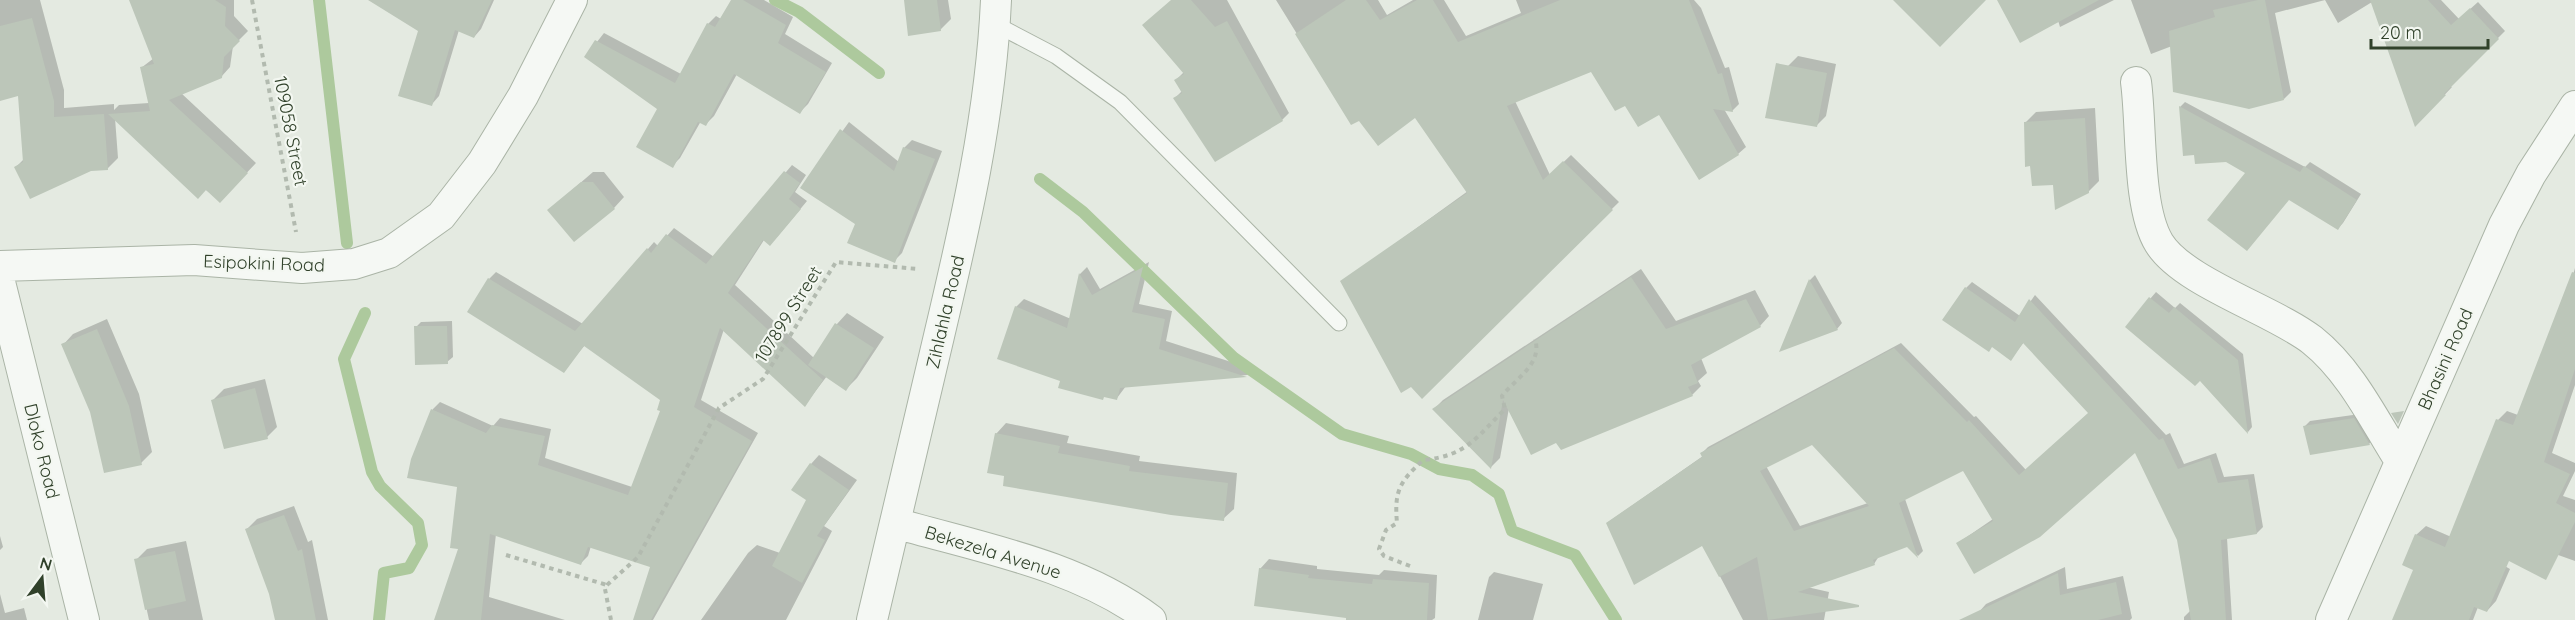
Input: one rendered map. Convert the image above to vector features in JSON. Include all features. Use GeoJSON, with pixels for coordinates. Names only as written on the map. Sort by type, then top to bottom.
{"type":"FeatureCollection","features":[{"type":"Feature","properties":{"kind":"street","name":"Esipokini Road"},"geometry":{"type":"LineString","coordinates":[[0,266],[194,260],[302,268],[354,264],[389,253],[441,216],[482,163],[523,96],[572,0]]}},
{"type":"Feature","properties":{"kind":"street","name":"Zihlahla Road"},"geometry":{"type":"LineString","coordinates":[[872,620],[955,272],[980,150],[994,55],[995,12]]}},
{"type":"Feature","properties":{"kind":"street"},"geometry":{"type":"LineString","coordinates":[[2136,82],[2147,208],[2152,228],[2160,244],[2172,258],[2193,274],[2287,323],[2334,360],[2400,461]]}},
{"type":"Feature","properties":{"kind":"street","name":"Bhasini Road"},"geometry":{"type":"LineString","coordinates":[[2331,620],[2504,225],[2531,174],[2575,106]]}},
{"type":"Feature","properties":{"kind":"street","name":"Dloko Road"},"geometry":{"type":"LineString","coordinates":[[0,282],[84,620]]}},
{"type":"Feature","properties":{"kind":"street","name":"Bekezela Avenue"},"geometry":{"type":"LineString","coordinates":[[896,523],[1055,569],[1132,605],[1151,620]]}},
{"type":"Feature","properties":{"kind":"lane"},"geometry":{"type":"LineString","coordinates":[[995,12],[1120,102],[1339,323]]}},
{"type":"Feature","properties":{"kind":"path","name":"109058 Street"},"geometry":{"type":"LineString","coordinates":[[252,0],[302,268]]}},
{"type":"Feature","properties":{"kind":"path","name":"107899 Street"},"geometry":{"type":"LineString","coordinates":[[607,585],[638,557],[719,408],[763,379],[836,262],[955,272]]}},
{"type":"Feature","properties":{"kind":"path"},"geometry":{"type":"LineString","coordinates":[[1410,566],[1384,556],[1379,549],[1386,530],[1397,523],[1395,501],[1399,485],[1423,460],[1445,458],[1467,448],[1505,409],[1502,396],[1532,365],[1537,345],[1535,339]]}},
{"type":"Feature","properties":{"kind":"path"},"geometry":{"type":"LineString","coordinates":[[506,555],[607,585],[604,589],[612,620]]}},
{"type":"Feature","properties":{"kind":"building"},"geometry":{"type":"Polygon","coordinates":[[[129,0],[215,0],[226,7],[225,26],[240,41],[224,57],[222,78],[169,100],[248,173],[220,203],[206,190],[198,199],[108,114],[150,111],[140,67],[154,64],[129,0]]]}},
{"type":"Feature","properties":{"kind":"building"},"geometry":{"type":"Polygon","coordinates":[[[368,0],[492,0],[474,38],[455,30],[432,106],[398,96],[418,31],[368,0]]]}},
{"type":"Feature","properties":{"kind":"building"},"geometry":{"type":"Polygon","coordinates":[[[731,0],[743,0],[786,25],[778,43],[826,72],[800,114],[734,74],[706,126],[698,122],[673,168],[636,147],[657,109],[584,57],[595,40],[675,83],[707,23],[715,27],[731,0]]]}},
{"type":"Feature","properties":{"kind":"building"},"geometry":{"type":"Polygon","coordinates":[[[904,0],[937,0],[941,31],[908,36],[904,0]]]}},
{"type":"Feature","properties":{"kind":"building"},"geometry":{"type":"Polygon","coordinates":[[[1171,0],[1191,0],[1215,27],[1227,21],[1283,121],[1215,162],[1173,98],[1182,93],[1174,80],[1184,74],[1142,25],[1171,0]]]}},
{"type":"Feature","properties":{"kind":"building"},"geometry":{"type":"Polygon","coordinates":[[[1346,0],[1366,0],[1380,20],[1417,0],[1433,0],[1458,42],[1560,0],[1689,0],[1718,74],[1722,73],[1733,112],[1713,109],[1739,155],[1699,180],[1659,115],[1638,127],[1625,106],[1615,111],[1591,72],[1507,106],[1543,180],[1563,161],[1613,210],[1422,399],[1411,387],[1401,393],[1340,281],[1467,193],[1415,118],[1378,146],[1359,121],[1351,125],[1295,34],[1346,0]]]}},
{"type":"Feature","properties":{"kind":"building"},"geometry":{"type":"Polygon","coordinates":[[[1893,0],[1986,0],[1940,47],[1893,0]]]}},
{"type":"Feature","properties":{"kind":"building"},"geometry":{"type":"Polygon","coordinates":[[[1997,0],[2099,0],[2020,43],[1997,0]]]}},
{"type":"Feature","properties":{"kind":"building"},"geometry":{"type":"Polygon","coordinates":[[[2265,0],[2284,100],[2249,109],[2173,92],[2169,31],[2215,17],[2213,10],[2265,0]]]}},
{"type":"Feature","properties":{"kind":"building"},"geometry":{"type":"Polygon","coordinates":[[[2370,0],[2428,0],[2451,25],[2470,8],[2499,39],[2444,94],[2446,95],[2415,127],[2370,0]]]}},
{"type":"Feature","properties":{"kind":"building"},"geometry":{"type":"Polygon","coordinates":[[[32,18],[54,101],[54,117],[104,114],[108,170],[91,171],[30,199],[14,167],[23,162],[18,96],[0,101],[0,26],[32,18]]]}},
{"type":"Feature","properties":{"kind":"building"},"geometry":{"type":"Polygon","coordinates":[[[1776,63],[1827,73],[1817,127],[1765,118],[1776,63]]]}},
{"type":"Feature","properties":{"kind":"building"},"geometry":{"type":"Polygon","coordinates":[[[2179,106],[2300,172],[2304,166],[2357,200],[2338,230],[2289,200],[2247,251],[2207,220],[2245,173],[2226,162],[2195,164],[2194,155],[2183,156],[2179,106]]]}},
{"type":"Feature","properties":{"kind":"building"},"geometry":{"type":"Polygon","coordinates":[[[2085,118],[2089,193],[2055,210],[2053,185],[2032,186],[2030,166],[2025,167],[2024,122],[2085,118]]]}},
{"type":"Feature","properties":{"kind":"building"},"geometry":{"type":"Polygon","coordinates":[[[840,129],[894,171],[903,147],[935,159],[895,263],[847,243],[855,224],[800,188],[840,129]]]}},
{"type":"Feature","properties":{"kind":"building"},"geometry":{"type":"Polygon","coordinates":[[[784,171],[800,183],[789,199],[801,209],[770,246],[763,240],[728,293],[823,380],[805,407],[720,328],[694,407],[752,441],[651,620],[633,620],[650,567],[588,547],[581,565],[490,534],[481,620],[434,620],[458,549],[450,548],[457,487],[407,478],[411,459],[431,409],[486,433],[492,425],[545,436],[538,465],[628,495],[660,411],[657,410],[660,400],[584,346],[564,373],[467,312],[488,278],[575,331],[647,248],[651,253],[666,234],[706,264],[784,171]]]}},
{"type":"Feature","properties":{"kind":"building"},"geometry":{"type":"Polygon","coordinates":[[[581,182],[593,182],[615,209],[574,242],[547,210],[581,182]]]}},
{"type":"Feature","properties":{"kind":"building"},"geometry":{"type":"Polygon","coordinates":[[[1143,267],[1132,312],[1165,319],[1159,349],[1247,377],[1120,388],[1117,400],[1104,397],[1103,400],[1058,388],[1060,381],[997,359],[1015,306],[1067,328],[1079,273],[1092,295],[1143,267]]]}},
{"type":"Feature","properties":{"kind":"building"},"geometry":{"type":"Polygon","coordinates":[[[2572,272],[2575,273],[2575,369],[2544,462],[2570,474],[2556,503],[2575,513],[2575,522],[2546,580],[2509,561],[2487,612],[2474,607],[2469,620],[2392,620],[2413,570],[2402,565],[2415,534],[2445,547],[2496,419],[2513,425],[2572,272]]]}},
{"type":"Feature","properties":{"kind":"building"},"geometry":{"type":"Polygon","coordinates":[[[1631,277],[1666,329],[1746,299],[1761,327],[1691,365],[1698,383],[1688,387],[1693,396],[1561,450],[1556,443],[1531,455],[1503,400],[1491,469],[1432,409],[1631,277]]]}},
{"type":"Feature","properties":{"kind":"building"},"geometry":{"type":"Polygon","coordinates":[[[1809,279],[1838,330],[1779,352],[1809,279]]]}},
{"type":"Feature","properties":{"kind":"building"},"geometry":{"type":"Polygon","coordinates":[[[1965,287],[2015,322],[2029,299],[2159,440],[2163,438],[2178,469],[2210,458],[2218,483],[2248,479],[2257,534],[2221,540],[2226,620],[2191,620],[2177,540],[2135,453],[2040,537],[1974,574],[1956,543],[1993,521],[1963,471],[1899,503],[1918,558],[1907,547],[1873,560],[1875,565],[1798,592],[1859,605],[1859,607],[1768,620],[1757,557],[1719,577],[1702,546],[1634,585],[1606,523],[1702,457],[1700,453],[1894,348],[1967,422],[1969,420],[2019,475],[2088,413],[2023,343],[2011,361],[1992,347],[1989,352],[1942,320],[1965,287]],[[1812,445],[1760,471],[1794,531],[1869,506],[1812,445]]]}},
{"type":"Feature","properties":{"kind":"building"},"geometry":{"type":"Polygon","coordinates":[[[2149,297],[2169,313],[2174,307],[2238,360],[2248,434],[2200,381],[2195,386],[2125,327],[2149,297]]]}},
{"type":"Feature","properties":{"kind":"building"},"geometry":{"type":"Polygon","coordinates":[[[835,323],[874,348],[846,391],[808,365],[835,323]]]}},
{"type":"Feature","properties":{"kind":"building"},"geometry":{"type":"Polygon","coordinates":[[[414,326],[447,326],[448,364],[415,365],[414,326]]]}},
{"type":"Feature","properties":{"kind":"building"},"geometry":{"type":"Polygon","coordinates":[[[97,329],[129,406],[142,465],[104,473],[90,412],[61,344],[97,329]]]}},
{"type":"Feature","properties":{"kind":"building"},"geometry":{"type":"Polygon","coordinates":[[[255,388],[268,439],[224,449],[211,400],[255,388]]]}},
{"type":"Feature","properties":{"kind":"building"},"geometry":{"type":"Polygon","coordinates":[[[2404,411],[2398,424],[2391,413],[2404,411]]]}},
{"type":"Feature","properties":{"kind":"building"},"geometry":{"type":"Polygon","coordinates":[[[2354,418],[2370,445],[2310,455],[2303,426],[2354,418]]]}},
{"type":"Feature","properties":{"kind":"building"},"geometry":{"type":"Polygon","coordinates":[[[995,433],[1060,446],[1058,453],[1130,466],[1129,471],[1228,483],[1224,521],[1171,515],[1003,486],[1004,476],[987,473],[995,433]]]}},
{"type":"Feature","properties":{"kind":"building"},"geometry":{"type":"Polygon","coordinates":[[[810,463],[849,490],[817,536],[825,540],[802,583],[772,566],[806,500],[791,490],[810,463]]]}},
{"type":"Feature","properties":{"kind":"building"},"geometry":{"type":"Polygon","coordinates":[[[284,515],[298,551],[302,549],[316,620],[275,620],[269,594],[245,529],[284,515]]]}},
{"type":"Feature","properties":{"kind":"building"},"geometry":{"type":"Polygon","coordinates":[[[175,551],[186,601],[145,610],[134,559],[175,551]]]}},
{"type":"Feature","properties":{"kind":"building"},"geometry":{"type":"Polygon","coordinates":[[[1259,568],[1309,575],[1308,578],[1372,584],[1373,579],[1429,583],[1427,620],[1346,620],[1346,618],[1254,606],[1259,568]]]}},
{"type":"Feature","properties":{"kind":"building"},"geometry":{"type":"Polygon","coordinates":[[[2058,573],[2060,595],[2116,582],[2122,614],[2098,620],[1959,620],[2058,573]]]}},
{"type":"Feature","properties":{"kind":"waterway"},"geometry":{"type":"LineString","coordinates":[[319,0],[347,243]]}},
{"type":"Feature","properties":{"kind":"waterway"},"geometry":{"type":"LineString","coordinates":[[775,0],[799,12],[879,73]]}},
{"type":"Feature","properties":{"kind":"waterway"},"geometry":{"type":"LineString","coordinates":[[1040,179],[1083,212],[1234,358],[1342,434],[1411,454],[1439,469],[1472,475],[1499,494],[1512,531],[1575,555],[1616,620]]}},
{"type":"Feature","properties":{"kind":"waterway"},"geometry":{"type":"LineString","coordinates":[[365,313],[344,359],[372,472],[380,486],[418,523],[422,545],[409,568],[384,573],[379,620]]}}]}
